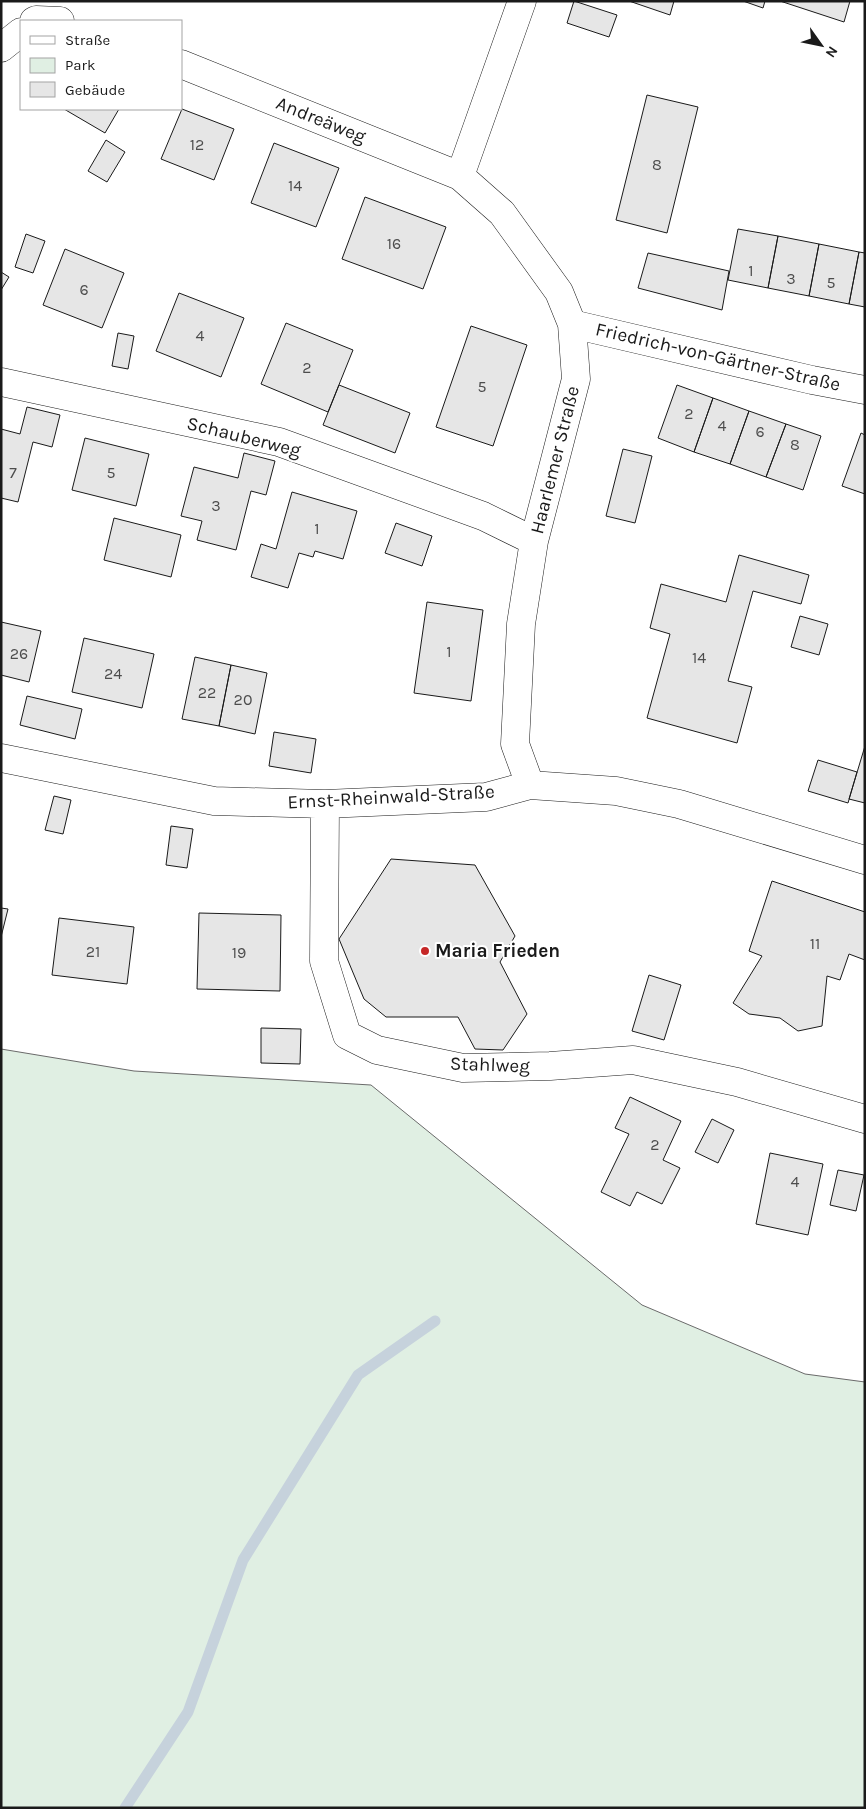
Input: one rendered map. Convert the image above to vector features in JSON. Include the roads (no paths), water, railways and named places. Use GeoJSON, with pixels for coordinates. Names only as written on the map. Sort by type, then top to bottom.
{"type":"FeatureCollection","features":[{"type":"Feature","properties":{"kind":"street"},"geometry":{"type":"LineString","coordinates":[[460,176],[522,1]]}},
{"type":"Feature","properties":{"kind":"street"},"geometry":{"type":"LineString","coordinates":[[1,48],[20,33]]}},
{"type":"Feature","properties":{"kind":"street","name":"Andreäweg"},"geometry":{"type":"LineString","coordinates":[[182,64],[460,176]]}},
{"type":"Feature","properties":{"kind":"street","name":"Haarlemer Straße"},"geometry":{"type":"LineString","coordinates":[[460,176],[502,213],[559,292],[572,324],[576,378],[534,542],[521,624],[515,744],[530,785]]}},
{"type":"Feature","properties":{"kind":"street","name":"Friedrich-von-Gärtner-Straße"},"geometry":{"type":"LineString","coordinates":[[572,324],[812,380],[865,390]]}},
{"type":"Feature","properties":{"kind":"street","name":"Schauberweg"},"geometry":{"type":"LineString","coordinates":[[1,382],[279,442],[483,516],[534,542]]}},
{"type":"Feature","properties":{"kind":"street","name":"Ernst-Rheinwald-Straße"},"geometry":{"type":"LineString","coordinates":[[1,758],[214,802],[325,804],[486,797],[530,785],[616,791],[678,804],[865,860]]}},
{"type":"Feature","properties":{"kind":"street","name":"Stahlweg"},"geometry":{"type":"LineString","coordinates":[[325,804],[324,961],[347,1035],[377,1050],[462,1068],[550,1066],[633,1060],[737,1082],[865,1119]]}},
{"type":"Feature","properties":{"kind":"waterway"},"geometry":{"type":"LineString","coordinates":[[125,1808],[188,1712],[243,1560],[358,1375],[435,1321]]}},
{"type":"Feature","properties":{"kind":"place","name":"Maria Frieden"},"geometry":{"type":"Point","coordinates":[425,951]}}]}
